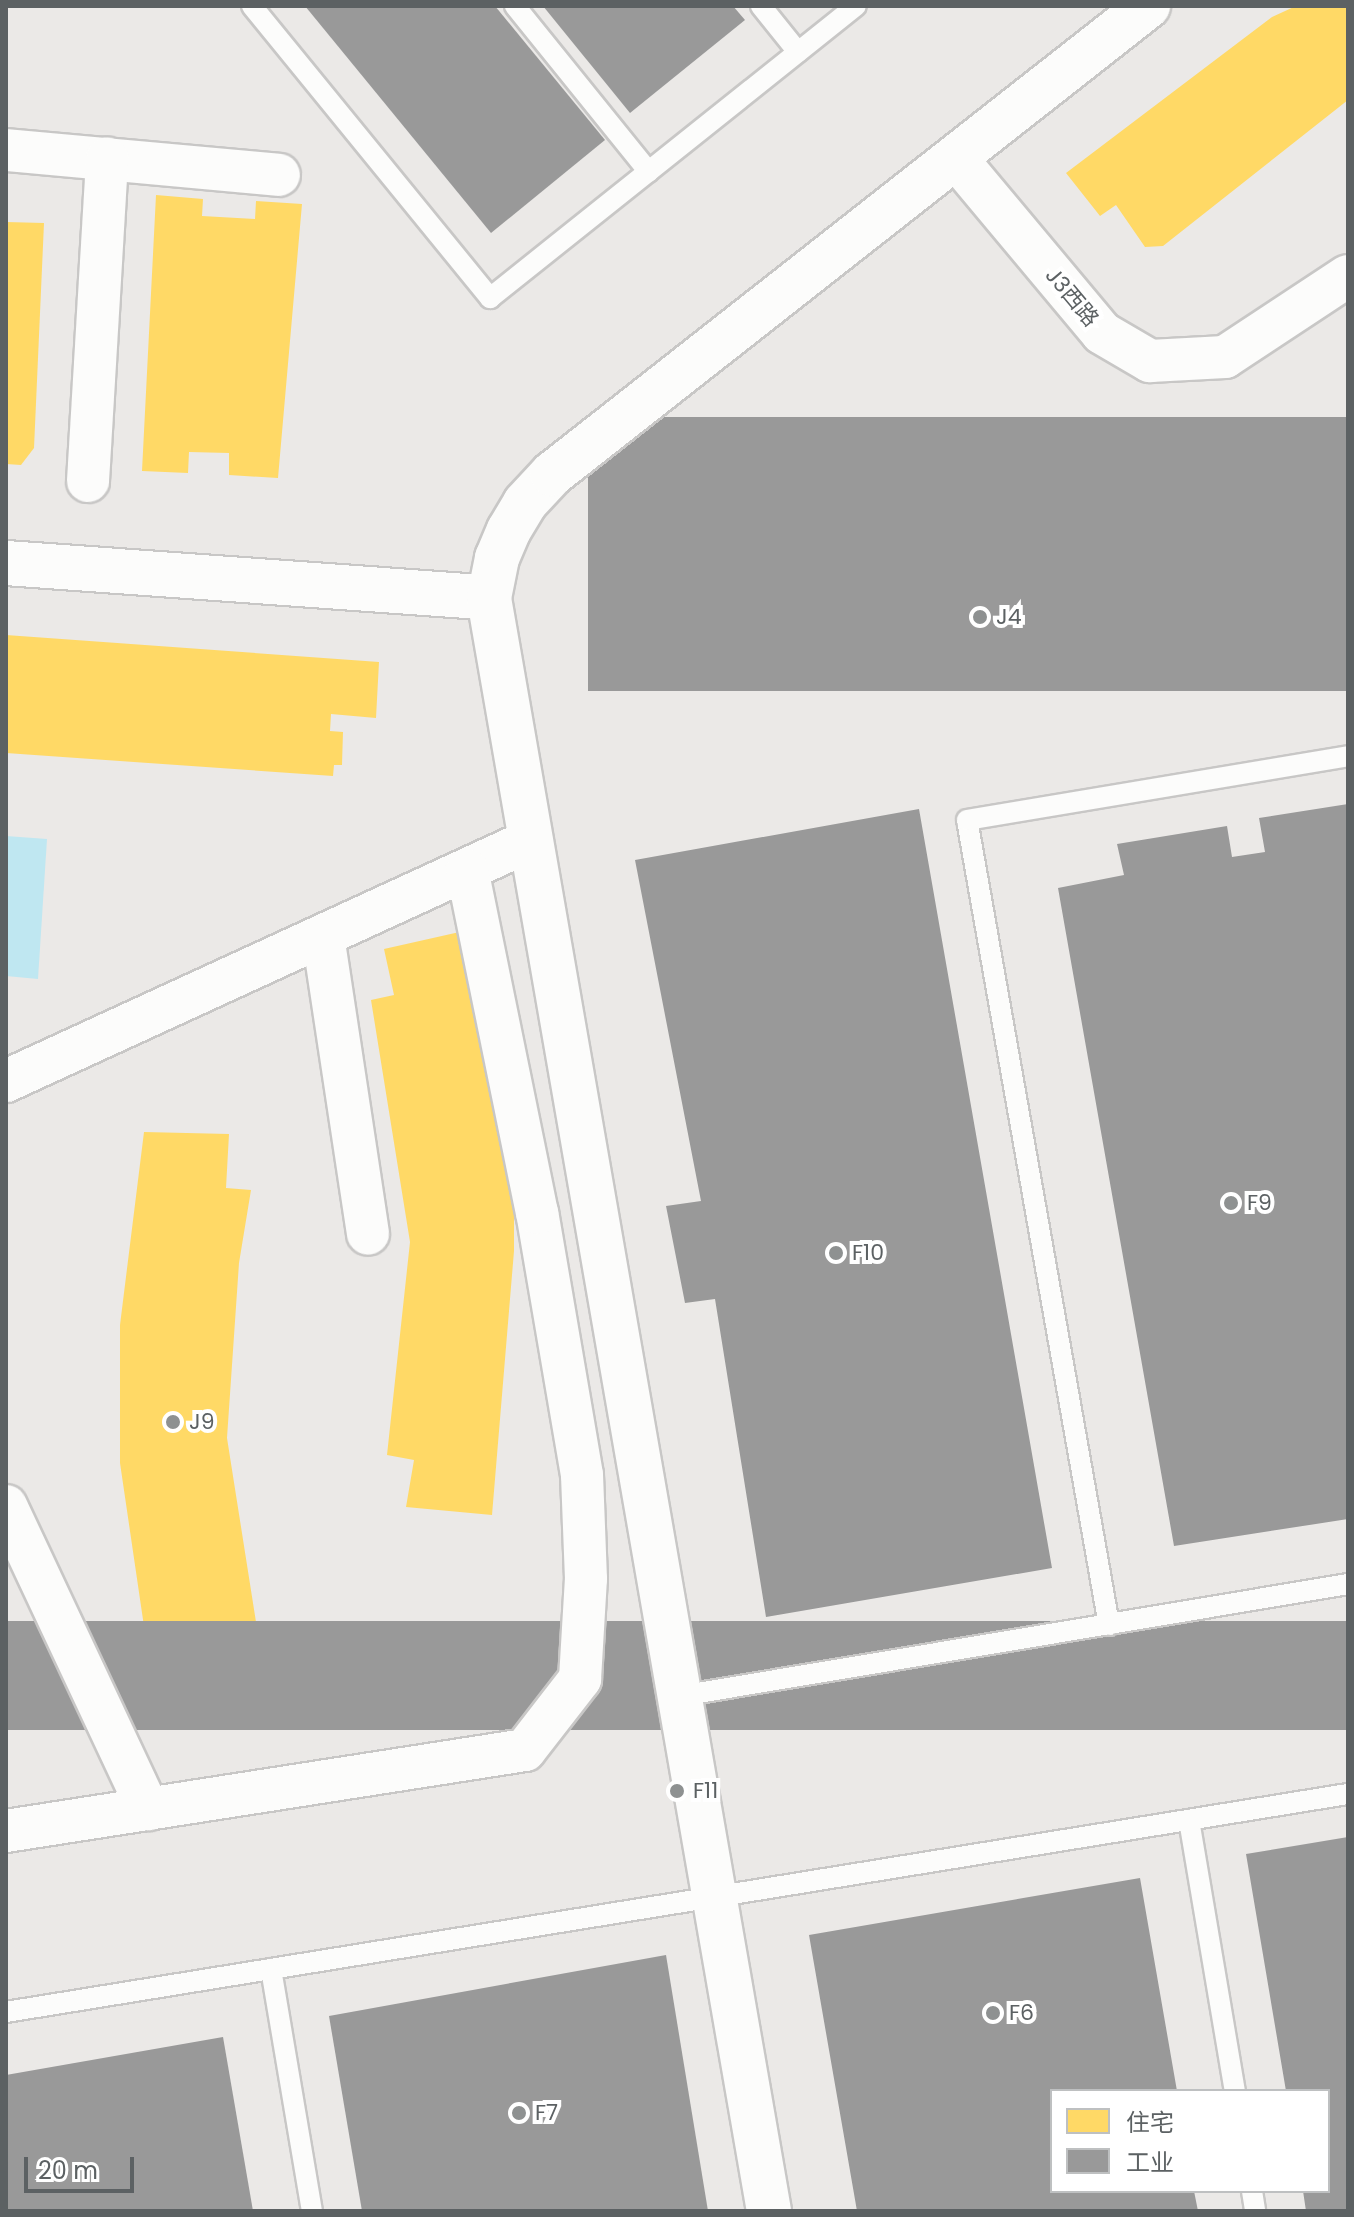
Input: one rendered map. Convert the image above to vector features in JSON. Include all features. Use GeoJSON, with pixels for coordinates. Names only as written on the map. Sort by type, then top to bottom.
{"type":"FeatureCollection","features":[{"type":"Feature","properties":{"kind":"street"},"geometry":{"type":"LineString","coordinates":[[769,2211],[489,598],[497,558],[509,530],[525,503],[552,474],[1148,6]]}},
{"type":"Feature","properties":{"kind":"street"},"geometry":{"type":"LineString","coordinates":[[6,150],[279,175]]}},
{"type":"Feature","properties":{"kind":"street","name":"J3西路"},"geometry":{"type":"LineString","coordinates":[[955,157],[1102,333],[1150,361],[1225,357],[1348,276]]}},
{"type":"Feature","properties":{"kind":"street"},"geometry":{"type":"LineString","coordinates":[[88,481],[107,159]]}},
{"type":"Feature","properties":{"kind":"street"},"geometry":{"type":"LineString","coordinates":[[6,563],[489,598]]}},
{"type":"Feature","properties":{"kind":"street"},"geometry":{"type":"LineString","coordinates":[[6,1081],[531,840]]}},
{"type":"Feature","properties":{"kind":"street"},"geometry":{"type":"LineString","coordinates":[[6,1831],[525,1750],[580,1679],[586,1579],[582,1475],[537,1213],[467,870]]}},
{"type":"Feature","properties":{"kind":"street"},"geometry":{"type":"LineString","coordinates":[[323,936],[368,1234]]}},
{"type":"Feature","properties":{"kind":"street"},"geometry":{"type":"LineString","coordinates":[[6,1506],[148,1809]]}},
{"type":"Feature","properties":{"kind":"lane"},"geometry":{"type":"LineString","coordinates":[[252,6],[490,298],[856,6]]}},
{"type":"Feature","properties":{"kind":"lane"},"geometry":{"type":"LineString","coordinates":[[515,6],[649,172]]}},
{"type":"Feature","properties":{"kind":"lane"},"geometry":{"type":"LineString","coordinates":[[761,6],[798,52]]}},
{"type":"Feature","properties":{"kind":"lane"},"geometry":{"type":"LineString","coordinates":[[1109,1625],[967,820],[1348,756]]}},
{"type":"Feature","properties":{"kind":"lane"},"geometry":{"type":"LineString","coordinates":[[680,1696],[1348,1584]]}},
{"type":"Feature","properties":{"kind":"lane"},"geometry":{"type":"LineString","coordinates":[[6,2012],[1348,1794]]}},
{"type":"Feature","properties":{"kind":"lane"},"geometry":{"type":"LineString","coordinates":[[1189,1820],[1235,2089]]}},
{"type":"Feature","properties":{"kind":"lane"},"geometry":{"type":"LineString","coordinates":[[271,1969],[312,2211]]}},
{"type":"Feature","properties":{"kind":"water"},"geometry":{"type":"Polygon","coordinates":[[[6,836],[47,839],[38,979],[6,976],[6,836]]]}},
{"type":"Feature","properties":{"kind":"building: 住宅"},"geometry":{"type":"Polygon","coordinates":[[[1296,6],[1348,6],[1348,100],[1163,246],[1145,247],[1116,205],[1100,216],[1066,173],[1272,17],[1296,6]]]}},
{"type":"Feature","properties":{"kind":"building: 住宅"},"geometry":{"type":"Polygon","coordinates":[[[156,195],[203,199],[202,216],[255,219],[256,201],[302,204],[278,478],[229,475],[229,453],[189,452],[188,473],[142,471],[156,195]]]}},
{"type":"Feature","properties":{"kind":"building: 住宅"},"geometry":{"type":"Polygon","coordinates":[[[6,222],[44,223],[34,448],[21,465],[6,464],[6,222]]]}},
{"type":"Feature","properties":{"kind":"building: 住宅"},"geometry":{"type":"Polygon","coordinates":[[[6,635],[379,662],[376,718],[331,714],[330,731],[343,732],[342,765],[334,765],[333,776],[6,753],[6,635]]]}},
{"type":"Feature","properties":{"kind":"building: 住宅"},"geometry":{"type":"Polygon","coordinates":[[[464,931],[514,1189],[514,1251],[492,1515],[406,1507],[414,1460],[387,1455],[410,1242],[371,1000],[394,995],[384,949],[464,931]]]}},
{"type":"Feature","properties":{"kind":"building: 住宅","name":"J9"},"geometry":{"type":"Polygon","coordinates":[[[144,1132],[229,1134],[226,1188],[251,1190],[239,1263],[227,1438],[262,1660],[212,1667],[211,1709],[157,1715],[120,1463],[120,1325],[144,1132]]]}},
{"type":"Feature","properties":{"kind":"building: 工业"},"geometry":{"type":"Polygon","coordinates":[[[305,6],[495,6],[605,140],[491,233],[305,6]]]}},
{"type":"Feature","properties":{"kind":"building: 工业"},"geometry":{"type":"Polygon","coordinates":[[[543,6],[733,6],[745,20],[630,113],[543,6]]]}},
{"type":"Feature","properties":{"kind":"building: 工业","name":"J4"},"geometry":{"type":"Polygon","coordinates":[[[588,417],[1348,417],[1348,691],[588,691],[588,417]]]}},
{"type":"Feature","properties":{"kind":"building: 工业","name":"F9"},"geometry":{"type":"Polygon","coordinates":[[[1348,804],[1348,1519],[1174,1546],[1058,888],[1124,875],[1117,844],[1227,826],[1232,857],[1265,852],[1259,818],[1348,804]]]}},
{"type":"Feature","properties":{"kind":"building: 工业","name":"F10"},"geometry":{"type":"Polygon","coordinates":[[[919,809],[1052,1568],[766,1617],[715,1299],[685,1303],[666,1206],[701,1201],[635,860],[919,809]]]}},
{"type":"Feature","properties":{"kind":"building: 工业"},"geometry":{"type":"Polygon","coordinates":[[[6,1621],[1348,1621],[1348,1730],[6,1730],[6,1621]]]}},
{"type":"Feature","properties":{"kind":"building: 工业"},"geometry":{"type":"Polygon","coordinates":[[[1348,1837],[1348,2211],[1306,2211],[1303,2193],[1330,2193],[1330,2089],[1286,2089],[1246,1854],[1348,1837]]]}},
{"type":"Feature","properties":{"kind":"building: 工业","name":"F6"},"geometry":{"type":"Polygon","coordinates":[[[1140,1878],[1177,2089],[1050,2089],[1050,2193],[1194,2193],[1198,2211],[857,2211],[809,1935],[1140,1878]]]}},
{"type":"Feature","properties":{"kind":"building: 工业","name":"F7"},"geometry":{"type":"Polygon","coordinates":[[[666,1955],[708,2211],[362,2211],[329,2016],[666,1955]]]}},
{"type":"Feature","properties":{"kind":"building: 工业"},"geometry":{"type":"Polygon","coordinates":[[[223,2037],[253,2211],[6,2211],[6,2075],[223,2037]]]}},
{"type":"Feature","properties":{"kind":"place","name":"J4"},"geometry":{"type":"Point","coordinates":[980,617]}},
{"type":"Feature","properties":{"kind":"place","name":"F9"},"geometry":{"type":"Point","coordinates":[1231,1203]}},
{"type":"Feature","properties":{"kind":"place","name":"F10"},"geometry":{"type":"Point","coordinates":[836,1253]}},
{"type":"Feature","properties":{"kind":"place","name":"J9"},"geometry":{"type":"Point","coordinates":[173,1422]}},
{"type":"Feature","properties":{"kind":"place","name":"F11"},"geometry":{"type":"Point","coordinates":[677,1791]}},
{"type":"Feature","properties":{"kind":"place","name":"F6"},"geometry":{"type":"Point","coordinates":[993,2013]}},
{"type":"Feature","properties":{"kind":"place","name":"F7"},"geometry":{"type":"Point","coordinates":[519,2113]}}]}
